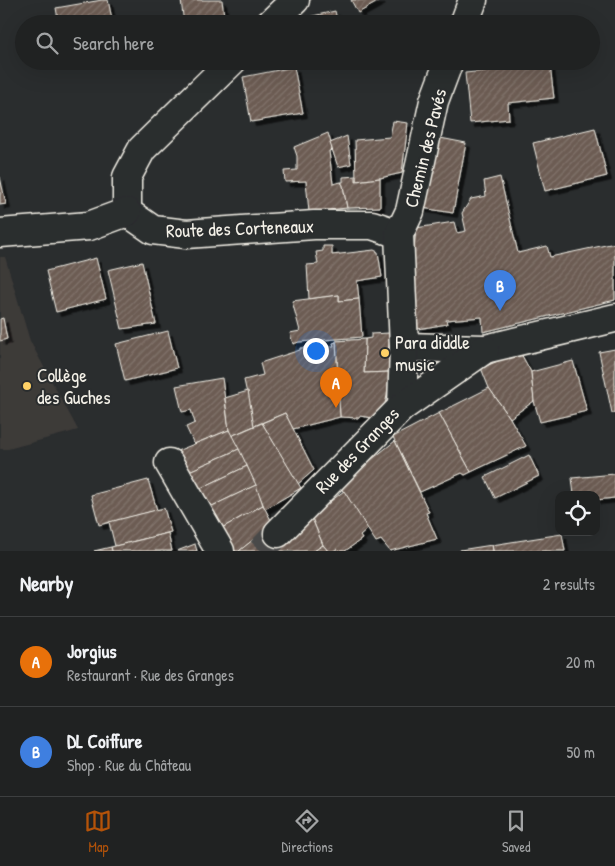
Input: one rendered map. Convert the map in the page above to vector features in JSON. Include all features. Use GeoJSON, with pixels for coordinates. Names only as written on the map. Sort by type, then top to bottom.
{"type":"FeatureCollection","features":[{"type":"Feature","properties":{"kind":"street"},"geometry":{"type":"LineString","coordinates":[[279,15],[295,0]]}},
{"type":"Feature","properties":{"kind":"street"},"geometry":{"type":"LineString","coordinates":[[467,15],[473,0]]}},
{"type":"Feature","properties":{"kind":"street"},"geometry":{"type":"LineString","coordinates":[[0,233],[90,226],[127,212],[127,177],[142,149],[223,70]]}},
{"type":"Feature","properties":{"kind":"street","name":"Chemin des Pavés"},"geometry":{"type":"LineString","coordinates":[[399,234],[410,211],[434,101],[446,70]]}},
{"type":"Feature","properties":{"kind":"street","name":"Route des Corteneaux"},"geometry":{"type":"LineString","coordinates":[[127,212],[153,230],[186,234],[324,225],[372,225],[399,234]]}},
{"type":"Feature","properties":{"kind":"street","name":"Rue des Granges"},"geometry":{"type":"LineString","coordinates":[[278,532],[402,407],[404,347],[399,234]]}},
{"type":"Feature","properties":{"kind":"street"},"geometry":{"type":"LineString","coordinates":[[404,347],[485,349],[615,318]]}},
{"type":"Feature","properties":{"kind":"street"},"geometry":{"type":"LineString","coordinates":[[402,407],[485,349]]}},
{"type":"Feature","properties":{"kind":"street"},"geometry":{"type":"LineString","coordinates":[[169,463],[220,551]]}},
{"type":"Feature","properties":{"kind":"shaded area","name":"Collège des Guches"},"geometry":{"type":"Polygon","coordinates":[[[0,257],[5,257],[30,341],[78,430],[8,449],[0,449],[0,257]]]}},
{"type":"Feature","properties":{"kind":"building"},"geometry":{"type":"Polygon","coordinates":[[[108,0],[111,15],[57,15],[56,8],[108,0]]]}},
{"type":"Feature","properties":{"kind":"building"},"geometry":{"type":"Polygon","coordinates":[[[181,0],[222,0],[224,15],[183,15],[181,0]]]}},
{"type":"Feature","properties":{"kind":"building"},"geometry":{"type":"Polygon","coordinates":[[[351,0],[381,0],[358,13],[351,0]]]}},
{"type":"Feature","properties":{"kind":"building"},"geometry":{"type":"Polygon","coordinates":[[[335,11],[336,15],[317,15],[335,11]]]}},
{"type":"Feature","properties":{"kind":"building"},"geometry":{"type":"Polygon","coordinates":[[[279,70],[295,70],[303,113],[251,122],[243,77],[279,70]]]}},
{"type":"Feature","properties":{"kind":"building"},"geometry":{"type":"Polygon","coordinates":[[[497,70],[551,70],[554,98],[508,103],[509,119],[470,123],[465,73],[497,70]]]}},
{"type":"Feature","properties":{"kind":"building"},"geometry":{"type":"Polygon","coordinates":[[[393,121],[408,123],[402,173],[356,181],[355,140],[390,137],[393,121]]]}},
{"type":"Feature","properties":{"kind":"building"},"geometry":{"type":"Polygon","coordinates":[[[595,128],[607,176],[545,191],[533,143],[595,128]]]}},
{"type":"Feature","properties":{"kind":"building"},"geometry":{"type":"Polygon","coordinates":[[[328,133],[332,150],[329,151],[333,184],[341,182],[343,185],[347,208],[309,212],[306,181],[285,182],[284,171],[297,170],[297,156],[294,147],[328,133]]]}},
{"type":"Feature","properties":{"kind":"building"},"geometry":{"type":"Polygon","coordinates":[[[347,136],[351,164],[338,167],[330,143],[347,136]]]}},
{"type":"Feature","properties":{"kind":"building"},"geometry":{"type":"Polygon","coordinates":[[[430,136],[466,143],[453,213],[416,207],[430,136]]]}},
{"type":"Feature","properties":{"kind":"building"},"geometry":{"type":"Polygon","coordinates":[[[356,176],[356,181],[380,178],[380,207],[347,208],[341,182],[343,182],[343,177],[356,176]]]}},
{"type":"Feature","properties":{"kind":"building"},"geometry":{"type":"Polygon","coordinates":[[[0,177],[6,204],[0,205],[0,177]]]}},
{"type":"Feature","properties":{"kind":"building"},"geometry":{"type":"Polygon","coordinates":[[[500,177],[518,253],[547,246],[550,257],[615,243],[615,300],[483,332],[482,317],[446,320],[447,324],[418,329],[411,284],[416,228],[454,222],[457,233],[466,231],[462,213],[471,199],[486,196],[484,181],[500,177]]]}},
{"type":"Feature","properties":{"kind":"building"},"geometry":{"type":"Polygon","coordinates":[[[323,246],[332,246],[332,255],[374,250],[378,252],[382,277],[357,281],[359,299],[339,301],[339,295],[309,299],[307,265],[318,264],[316,252],[323,251],[323,246]]]}},
{"type":"Feature","properties":{"kind":"building"},"geometry":{"type":"Polygon","coordinates":[[[96,258],[106,299],[56,312],[46,271],[96,258]]]}},
{"type":"Feature","properties":{"kind":"building"},"geometry":{"type":"Polygon","coordinates":[[[142,262],[156,324],[122,329],[108,270],[142,262]]]}},
{"type":"Feature","properties":{"kind":"building"},"geometry":{"type":"Polygon","coordinates":[[[339,295],[339,301],[359,299],[362,337],[293,344],[290,333],[300,331],[292,301],[339,295]]]}},
{"type":"Feature","properties":{"kind":"building"},"geometry":{"type":"Polygon","coordinates":[[[3,318],[7,339],[0,341],[0,319],[3,318]]]}},
{"type":"Feature","properties":{"kind":"building"},"geometry":{"type":"Polygon","coordinates":[[[168,331],[177,368],[125,381],[116,344],[168,331]]]}},
{"type":"Feature","properties":{"kind":"building"},"geometry":{"type":"Polygon","coordinates":[[[389,333],[391,338],[390,372],[364,373],[365,339],[371,338],[371,334],[389,333]]]}},
{"type":"Feature","properties":{"kind":"building"},"geometry":{"type":"Polygon","coordinates":[[[365,339],[364,373],[390,372],[387,396],[381,419],[359,416],[359,418],[340,417],[336,341],[365,339]]]}},
{"type":"Feature","properties":{"kind":"building"},"geometry":{"type":"Polygon","coordinates":[[[336,342],[340,417],[293,429],[285,413],[254,426],[244,380],[263,375],[260,363],[300,350],[300,348],[334,346],[333,343],[336,342]]]}},
{"type":"Feature","properties":{"kind":"building"},"geometry":{"type":"Polygon","coordinates":[[[615,349],[615,413],[612,413],[599,352],[615,349]]]}},
{"type":"Feature","properties":{"kind":"building"},"geometry":{"type":"Polygon","coordinates":[[[520,352],[531,372],[534,401],[510,418],[489,388],[481,368],[520,352]]]}},
{"type":"Feature","properties":{"kind":"building"},"geometry":{"type":"Polygon","coordinates":[[[573,361],[587,411],[540,422],[534,401],[531,372],[573,361]]]}},
{"type":"Feature","properties":{"kind":"building"},"geometry":{"type":"Polygon","coordinates":[[[222,378],[229,430],[194,444],[186,427],[195,423],[191,410],[182,412],[176,386],[222,378]]]}},
{"type":"Feature","properties":{"kind":"building"},"geometry":{"type":"Polygon","coordinates":[[[489,388],[510,418],[526,446],[471,472],[439,413],[489,388]]]}},
{"type":"Feature","properties":{"kind":"building"},"geometry":{"type":"Polygon","coordinates":[[[248,391],[254,426],[231,436],[225,398],[248,391]]]}},
{"type":"Feature","properties":{"kind":"building"},"geometry":{"type":"Polygon","coordinates":[[[285,413],[314,470],[298,484],[262,423],[285,413]]]}},
{"type":"Feature","properties":{"kind":"building"},"geometry":{"type":"Polygon","coordinates":[[[439,413],[471,472],[465,475],[462,473],[420,492],[393,437],[439,413]]]}},
{"type":"Feature","properties":{"kind":"building"},"geometry":{"type":"Polygon","coordinates":[[[262,423],[301,488],[265,509],[247,466],[231,436],[262,423]]]}},
{"type":"Feature","properties":{"kind":"building"},"geometry":{"type":"Polygon","coordinates":[[[229,430],[239,449],[187,472],[177,451],[229,430]]]}},
{"type":"Feature","properties":{"kind":"building"},"geometry":{"type":"Polygon","coordinates":[[[395,441],[429,512],[426,513],[437,539],[390,551],[381,540],[376,542],[339,485],[395,441]]]}},
{"type":"Feature","properties":{"kind":"building"},"geometry":{"type":"Polygon","coordinates":[[[239,449],[247,466],[197,490],[187,472],[239,449]]]}},
{"type":"Feature","properties":{"kind":"building"},"geometry":{"type":"Polygon","coordinates":[[[529,455],[539,476],[495,498],[485,477],[529,455]]]}},
{"type":"Feature","properties":{"kind":"building"},"geometry":{"type":"Polygon","coordinates":[[[247,466],[256,485],[208,508],[197,490],[247,466]]]}},
{"type":"Feature","properties":{"kind":"building"},"geometry":{"type":"Polygon","coordinates":[[[615,474],[615,498],[600,500],[600,491],[574,491],[572,478],[615,474]]]}},
{"type":"Feature","properties":{"kind":"building"},"geometry":{"type":"Polygon","coordinates":[[[148,480],[157,510],[99,525],[91,495],[148,480]]]}},
{"type":"Feature","properties":{"kind":"building"},"geometry":{"type":"Polygon","coordinates":[[[256,485],[263,505],[220,529],[208,508],[256,485]]]}},
{"type":"Feature","properties":{"kind":"building"},"geometry":{"type":"Polygon","coordinates":[[[344,491],[368,529],[360,536],[362,539],[345,551],[338,551],[337,549],[328,551],[323,545],[311,516],[344,491]]]}},
{"type":"Feature","properties":{"kind":"building"},"geometry":{"type":"Polygon","coordinates":[[[263,505],[273,524],[239,551],[235,551],[220,529],[263,505]]]}},
{"type":"Feature","properties":{"kind":"building"},"geometry":{"type":"Polygon","coordinates":[[[164,508],[171,532],[115,546],[109,522],[164,508]]]}},
{"type":"Feature","properties":{"kind":"building"},"geometry":{"type":"Polygon","coordinates":[[[311,516],[323,545],[314,551],[239,551],[273,524],[311,516]]]}},
{"type":"Feature","properties":{"kind":"building"},"geometry":{"type":"Polygon","coordinates":[[[168,533],[172,551],[112,551],[111,547],[168,533]]]}},
{"type":"Feature","properties":{"kind":"building"},"geometry":{"type":"Polygon","coordinates":[[[555,535],[562,536],[565,551],[493,551],[492,545],[555,535]]]}},
{"type":"Feature","properties":{"kind":"building"},"geometry":{"type":"Polygon","coordinates":[[[195,544],[197,551],[177,551],[195,544]]]}},
{"type":"Feature","properties":{"kind":"building"},"geometry":{"type":"Polygon","coordinates":[[[323,545],[328,551],[314,551],[323,545]]]}},
{"type":"Feature","properties":{"kind":"building"},"geometry":{"type":"Polygon","coordinates":[[[492,545],[493,551],[460,551],[460,550],[492,545]]]}},
{"type":"Feature","properties":{"kind":"building"},"geometry":{"type":"Polygon","coordinates":[[[111,547],[112,551],[94,551],[111,547]]]}},
{"type":"Feature","properties":{"kind":"tunnel"},"geometry":{"type":"LineString","coordinates":[[261,551],[278,533]]}},
{"type":"Feature","properties":{"kind":"place","name":"DL Coiffure"},"geometry":{"type":"Point","coordinates":[500,311]}},
{"type":"Feature","properties":{"kind":"place","name":"Para diddle music"},"geometry":{"type":"Point","coordinates":[385,353]}},
{"type":"Feature","properties":{"kind":"place","name":"Collège des Guches"},"geometry":{"type":"Point","coordinates":[27,386]}},
{"type":"Feature","properties":{"kind":"place","name":"Jorgius"},"geometry":{"type":"Point","coordinates":[336,408]}}]}
